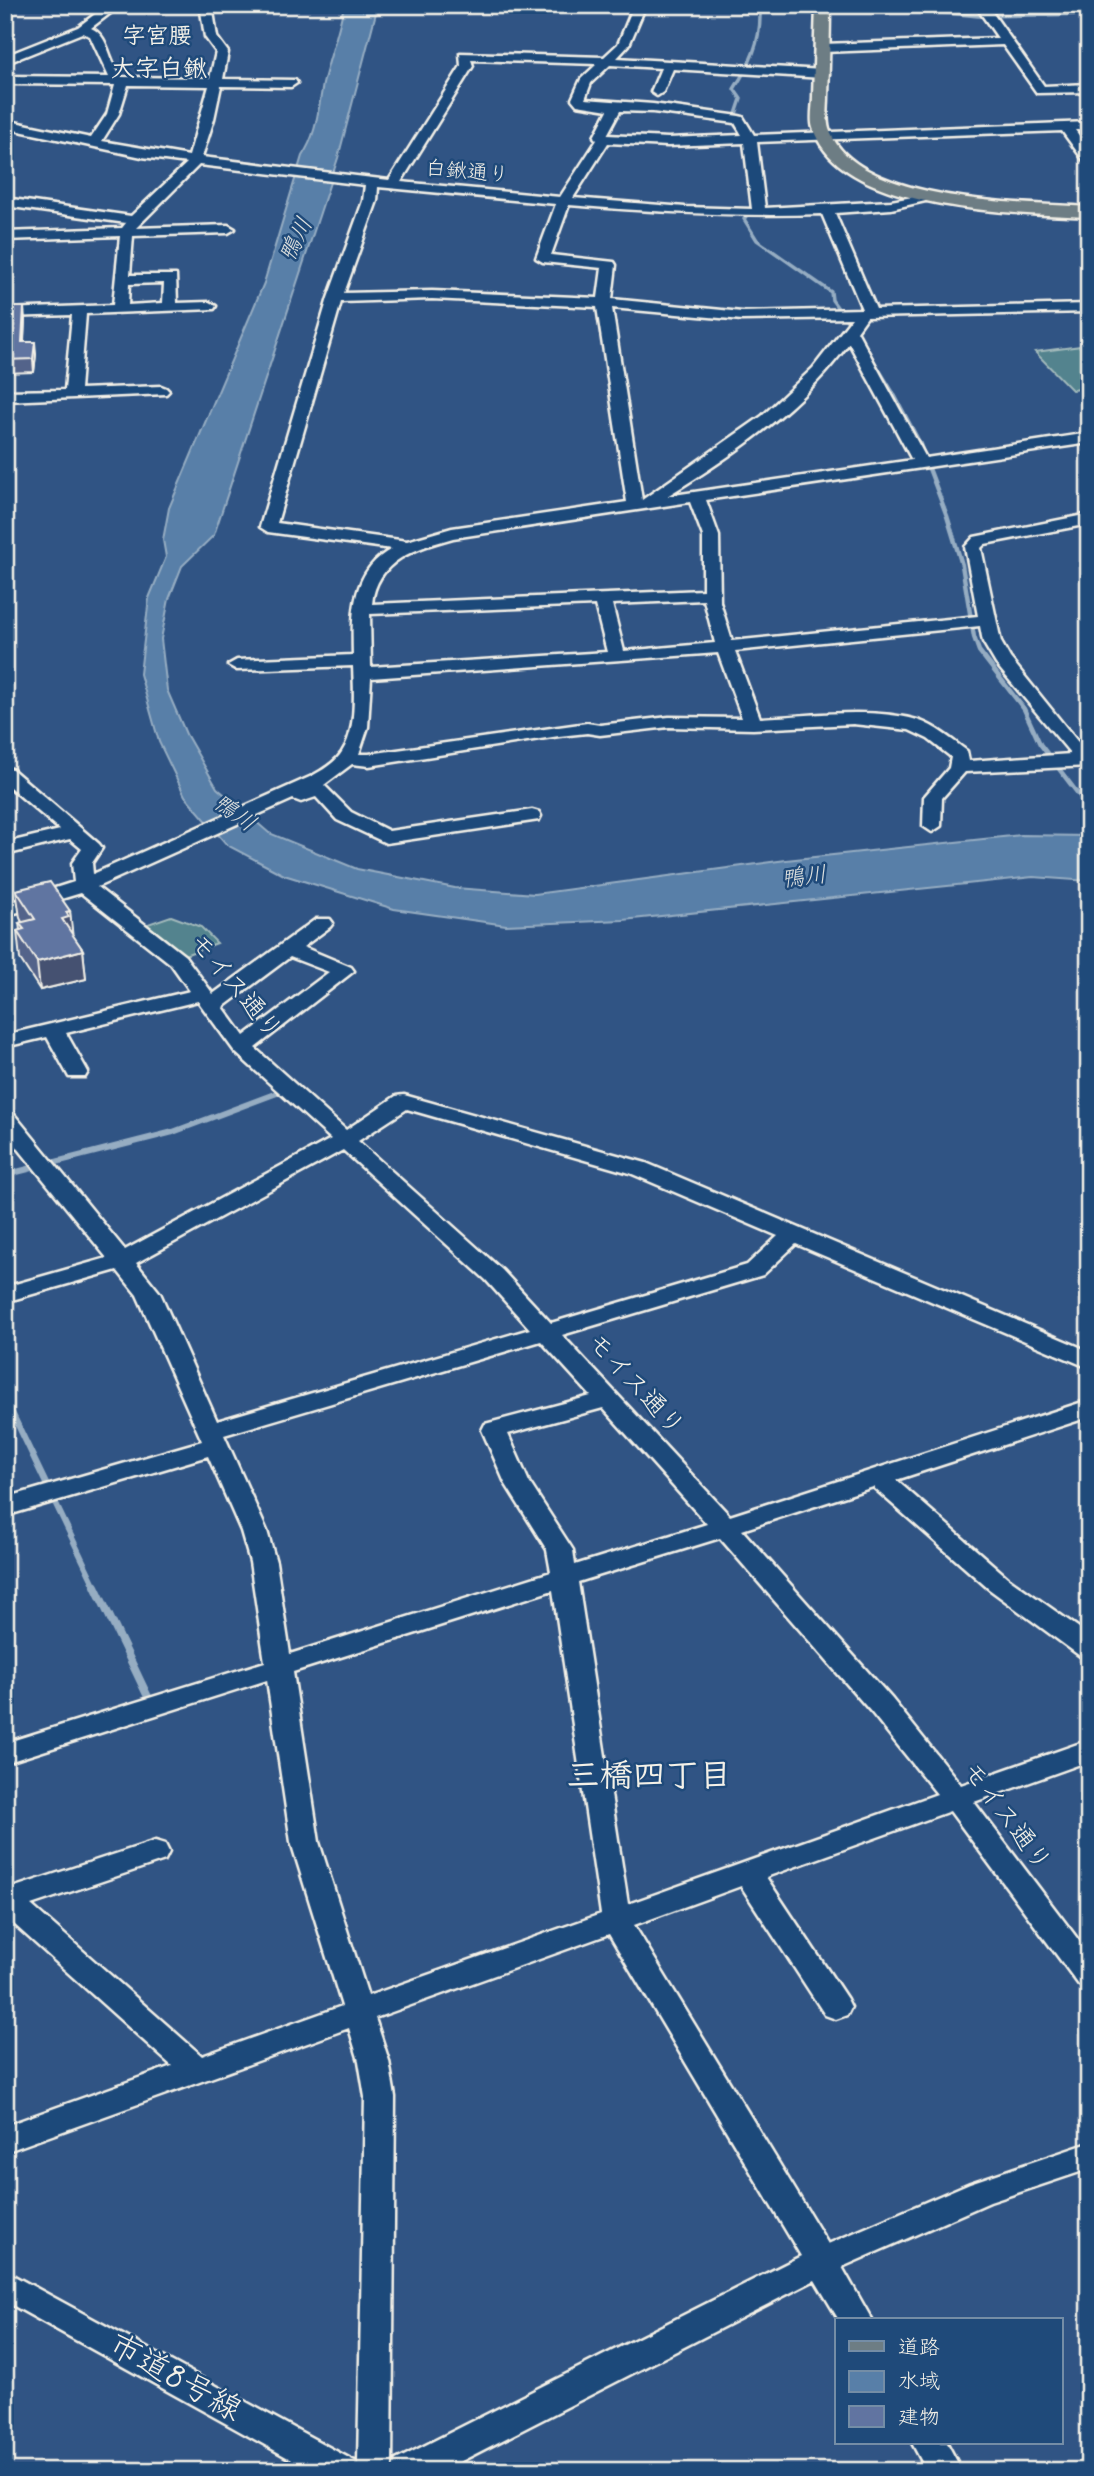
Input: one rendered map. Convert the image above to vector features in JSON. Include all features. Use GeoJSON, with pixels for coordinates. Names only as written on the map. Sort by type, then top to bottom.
{"type":"FeatureCollection","features":[{"type":"Feature","properties":{"kind":"main road"},"geometry":{"type":"LineString","coordinates":[[824,5],[820,125],[823,136],[838,158],[862,174],[887,185],[929,196],[996,206],[1089,212]]}},
{"type":"Feature","properties":{"kind":"street"},"geometry":{"type":"LineString","coordinates":[[5,60],[82,29],[115,5]]}},
{"type":"Feature","properties":{"kind":"street"},"geometry":{"type":"LineString","coordinates":[[120,309],[131,226],[195,161],[217,81],[222,52],[211,37],[206,5]]}},
{"type":"Feature","properties":{"kind":"street"},"geometry":{"type":"LineString","coordinates":[[640,5],[623,45],[585,82],[578,99],[581,103],[653,108],[739,120],[750,139],[752,213]]}},
{"type":"Feature","properties":{"kind":"street"},"geometry":{"type":"LineString","coordinates":[[981,5],[1041,90],[1089,88]]}},
{"type":"Feature","properties":{"kind":"street"},"geometry":{"type":"LineString","coordinates":[[82,29],[95,34],[110,72],[120,80]]}},
{"type":"Feature","properties":{"kind":"street"},"geometry":{"type":"LineString","coordinates":[[823,48],[1007,41]]}},
{"type":"Feature","properties":{"kind":"street"},"geometry":{"type":"LineString","coordinates":[[392,186],[467,66],[464,56],[542,56],[823,74]]}},
{"type":"Feature","properties":{"kind":"street"},"geometry":{"type":"LineString","coordinates":[[657,92],[668,65]]}},
{"type":"Feature","properties":{"kind":"street"},"geometry":{"type":"LineString","coordinates":[[5,80],[291,83]]}},
{"type":"Feature","properties":{"kind":"street"},"geometry":{"type":"LineString","coordinates":[[94,143],[113,114],[120,80]]}},
{"type":"Feature","properties":{"kind":"street"},"geometry":{"type":"LineString","coordinates":[[616,107],[600,136],[604,139],[668,142],[1089,126]]}},
{"type":"Feature","properties":{"kind":"street","name":"白鍬通り"},"geometry":{"type":"LineString","coordinates":[[5,124],[195,161],[392,186],[564,201],[752,213],[891,205],[929,196]]}},
{"type":"Feature","properties":{"kind":"street"},"geometry":{"type":"LineString","coordinates":[[1065,127],[1089,158]]}},
{"type":"Feature","properties":{"kind":"street"},"geometry":{"type":"LineString","coordinates":[[604,139],[564,201],[543,258],[609,265],[604,303],[639,504]]}},
{"type":"Feature","properties":{"kind":"street"},"geometry":{"type":"LineString","coordinates":[[368,183],[370,201],[335,298],[268,527],[407,546]]}},
{"type":"Feature","properties":{"kind":"street"},"geometry":{"type":"LineString","coordinates":[[5,202],[131,226]]}},
{"type":"Feature","properties":{"kind":"street"},"geometry":{"type":"LineString","coordinates":[[827,210],[867,314]]}},
{"type":"Feature","properties":{"kind":"street"},"geometry":{"type":"LineString","coordinates":[[5,236],[131,226],[228,229]]}},
{"type":"Feature","properties":{"kind":"street"},"geometry":{"type":"LineString","coordinates":[[123,280],[171,278],[170,307]]}},
{"type":"Feature","properties":{"kind":"street"},"geometry":{"type":"LineString","coordinates":[[335,298],[432,295],[604,303],[742,316],[1089,308]]}},
{"type":"Feature","properties":{"kind":"street"},"geometry":{"type":"LineString","coordinates":[[5,313],[209,306]]}},
{"type":"Feature","properties":{"kind":"street"},"geometry":{"type":"LineString","coordinates":[[72,394],[80,310]]}},
{"type":"Feature","properties":{"kind":"street"},"geometry":{"type":"LineString","coordinates":[[639,504],[747,434],[792,400],[867,314]]}},
{"type":"Feature","properties":{"kind":"street"},"geometry":{"type":"LineString","coordinates":[[850,332],[921,462]]}},
{"type":"Feature","properties":{"kind":"street"},"geometry":{"type":"LineString","coordinates":[[5,396],[161,391]]}},
{"type":"Feature","properties":{"kind":"street"},"geometry":{"type":"LineString","coordinates":[[5,910],[83,886],[293,795],[326,775],[347,758],[358,731],[364,667],[363,590],[370,575],[381,563],[407,546],[452,533],[1089,438]]}},
{"type":"Feature","properties":{"kind":"street"},"geometry":{"type":"LineString","coordinates":[[696,496],[711,536],[711,595],[725,648],[752,724]]}},
{"type":"Feature","properties":{"kind":"street"},"geometry":{"type":"LineString","coordinates":[[1087,760],[1071,745],[1002,660],[992,642],[974,543],[1089,519]]}},
{"type":"Feature","properties":{"kind":"street"},"geometry":{"type":"LineString","coordinates":[[362,609],[711,595]]}},
{"type":"Feature","properties":{"kind":"street"},"geometry":{"type":"LineString","coordinates":[[603,599],[617,657]]}},
{"type":"Feature","properties":{"kind":"street"},"geometry":{"type":"LineString","coordinates":[[237,666],[364,667],[617,657],[988,620]]}},
{"type":"Feature","properties":{"kind":"street"},"geometry":{"type":"LineString","coordinates":[[347,758],[369,760],[587,728],[600,730],[669,722],[752,724],[853,719],[913,725],[934,735],[961,755],[959,767],[933,797],[932,826]]}},
{"type":"Feature","properties":{"kind":"street"},"geometry":{"type":"LineString","coordinates":[[959,767],[1087,760]]}},
{"type":"Feature","properties":{"kind":"street"},"geometry":{"type":"LineString","coordinates":[[5,773],[92,848],[82,863],[83,886]]}},
{"type":"Feature","properties":{"kind":"street"},"geometry":{"type":"LineString","coordinates":[[293,795],[319,789],[344,816],[386,836],[532,816]]}},
{"type":"Feature","properties":{"kind":"street"},"geometry":{"type":"LineString","coordinates":[[5,849],[74,832]]}},
{"type":"Feature","properties":{"kind":"street","name":"モイス通り"},"geometry":{"type":"LineString","coordinates":[[83,886],[178,960],[242,1048],[494,1275],[547,1332],[725,1527],[882,1706],[956,1798],[1089,1977]]}},
{"type":"Feature","properties":{"kind":"street"},"geometry":{"type":"LineString","coordinates":[[5,1041],[53,1029],[208,1000],[289,949],[323,923]]}},
{"type":"Feature","properties":{"kind":"street"},"geometry":{"type":"LineString","coordinates":[[242,1048],[344,971],[289,949]]}},
{"type":"Feature","properties":{"kind":"street"},"geometry":{"type":"LineString","coordinates":[[53,1029],[77,1072]]}},
{"type":"Feature","properties":{"kind":"street"},"geometry":{"type":"LineString","coordinates":[[5,1295],[121,1261],[344,1141],[404,1101],[638,1168],[1089,1360]]}},
{"type":"Feature","properties":{"kind":"street"},"geometry":{"type":"LineString","coordinates":[[5,1118],[148,1293],[254,1531],[262,1562],[305,1842],[374,2061],[380,2097],[375,2471]]}},
{"type":"Feature","properties":{"kind":"street"},"geometry":{"type":"LineString","coordinates":[[5,1507],[547,1332],[755,1270],[792,1235]]}},
{"type":"Feature","properties":{"kind":"street"},"geometry":{"type":"LineString","coordinates":[[608,1399],[494,1430],[517,1483],[560,1550],[616,1920],[855,2318]]}},
{"type":"Feature","properties":{"kind":"street"},"geometry":{"type":"LineString","coordinates":[[5,1753],[725,1527],[1089,1408]]}},
{"type":"Feature","properties":{"kind":"street"},"geometry":{"type":"LineString","coordinates":[[877,1477],[998,1583],[1089,1649]]}},
{"type":"Feature","properties":{"kind":"street"},"geometry":{"type":"LineString","coordinates":[[5,2139],[1089,1750]]}},
{"type":"Feature","properties":{"kind":"street"},"geometry":{"type":"LineString","coordinates":[[7,1900],[155,1852]]}},
{"type":"Feature","properties":{"kind":"street"},"geometry":{"type":"LineString","coordinates":[[748,1873],[836,2007]]}},
{"type":"Feature","properties":{"kind":"street"},"geometry":{"type":"LineString","coordinates":[[7,1900],[198,2071]]}},
{"type":"Feature","properties":{"kind":"street"},"geometry":{"type":"LineString","coordinates":[[408,2471],[822,2261],[981,2192],[1089,2156]]}},
{"type":"Feature","properties":{"kind":"street","name":"市道8号線"},"geometry":{"type":"LineString","coordinates":[[5,2285],[345,2471]]}},
{"type":"Feature","properties":{"kind":"street"},"geometry":{"type":"LineString","coordinates":[[930,2444],[945,2471]]}},
{"type":"Feature","properties":{"kind":"green space"},"geometry":{"type":"Polygon","coordinates":[[[1089,345],[1089,388],[1072,390],[1035,352],[1089,345]]]}},
{"type":"Feature","properties":{"kind":"green space"},"geometry":{"type":"Polygon","coordinates":[[[171,916],[201,927],[217,943],[182,956],[145,925],[171,916]]]}},
{"type":"Feature","properties":{"kind":"water","name":"鴨川"},"geometry":{"type":"Polygon","coordinates":[[[344,5],[378,5],[338,158],[214,535],[182,566],[169,599],[161,639],[167,690],[186,734],[217,788],[269,833],[357,869],[455,888],[535,894],[786,860],[1021,835],[1089,836],[1089,881],[1033,877],[623,920],[506,925],[394,909],[284,875],[227,845],[185,796],[159,742],[140,674],[149,598],[166,557],[163,540],[169,508],[264,283],[302,156],[314,130],[344,5]]]}},
{"type":"Feature","properties":{"kind":"building"},"geometry":{"type":"Polygon","coordinates":[[[5,307],[24,307],[22,342],[35,342],[33,359],[5,360],[5,307]]]}},
{"type":"Feature","properties":{"kind":"building"},"geometry":{"type":"Polygon","coordinates":[[[50,882],[70,911],[66,912],[69,917],[62,919],[83,950],[37,962],[17,931],[24,929],[19,923],[35,919],[16,890],[50,882]]]}},
{"type":"Feature","properties":{"kind":"waterway"},"geometry":{"type":"LineString","coordinates":[[869,5],[978,16],[1089,14]]}},
{"type":"Feature","properties":{"kind":"waterway"},"geometry":{"type":"LineString","coordinates":[[744,136],[733,123],[741,99],[734,89],[753,52],[759,33],[760,12]]}},
{"type":"Feature","properties":{"kind":"waterway"},"geometry":{"type":"LineString","coordinates":[[753,208],[744,219],[757,240],[831,292],[832,300],[853,329]]}},
{"type":"Feature","properties":{"kind":"waterway"},"geometry":{"type":"LineString","coordinates":[[861,340],[894,394]]}},
{"type":"Feature","properties":{"kind":"waterway"},"geometry":{"type":"LineString","coordinates":[[893,393],[919,442],[947,516],[962,565],[974,637],[979,651],[1024,709],[1040,744],[1085,803],[1089,822]]}},
{"type":"Feature","properties":{"kind":"waterway"},"geometry":{"type":"LineString","coordinates":[[5,1175],[173,1132],[277,1093]]}},
{"type":"Feature","properties":{"kind":"waterway"},"geometry":{"type":"LineString","coordinates":[[5,1398],[96,1588]]}},
{"type":"Feature","properties":{"kind":"waterway"},"geometry":{"type":"LineString","coordinates":[[95,1586],[149,1699]]}},
{"type":"Feature","properties":{"kind":"district","name":"字宮腰"},"geometry":{"type":"Point","coordinates":[157,37]}},
{"type":"Feature","properties":{"kind":"district","name":"大字白鍬"},"geometry":{"type":"Point","coordinates":[159,69]}},
{"type":"Feature","properties":{"kind":"district","name":"三橋四丁目"},"geometry":{"type":"Point","coordinates":[649,1777]}}]}
